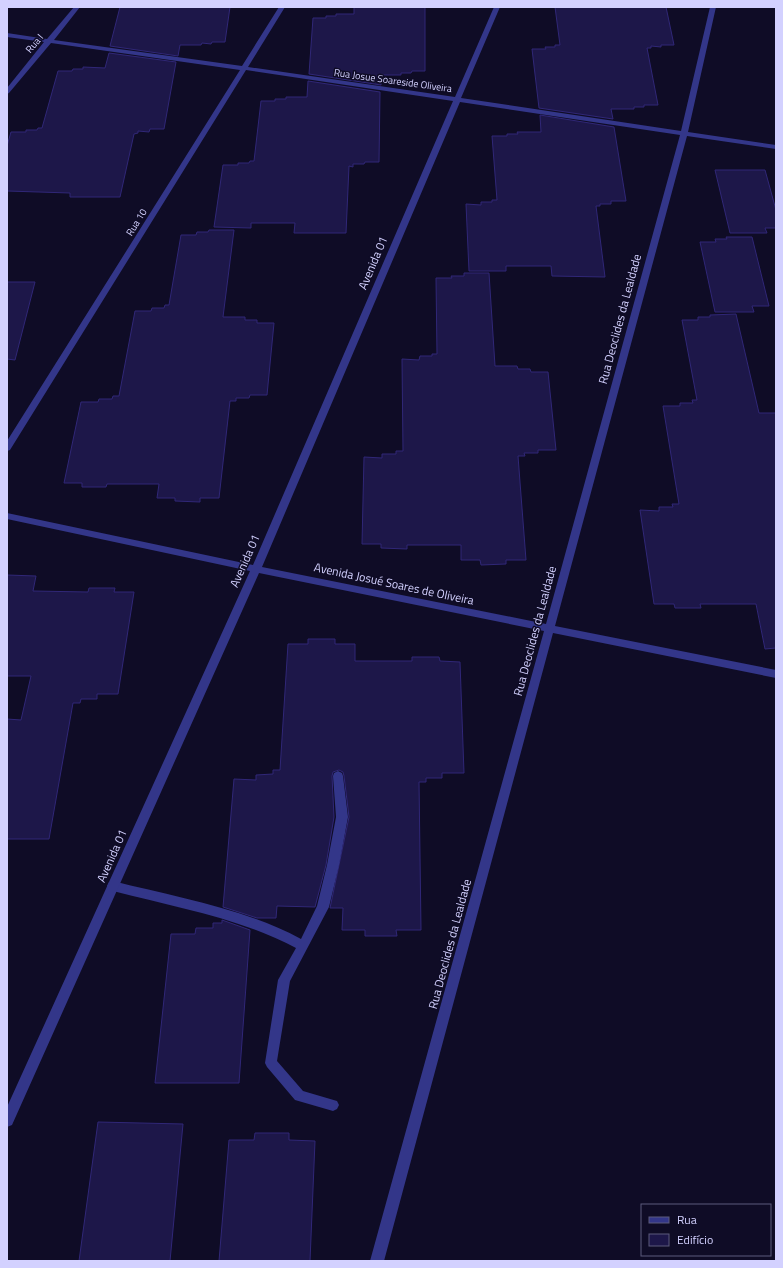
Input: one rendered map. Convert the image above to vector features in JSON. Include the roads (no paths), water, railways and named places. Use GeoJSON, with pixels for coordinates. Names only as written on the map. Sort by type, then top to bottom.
{"type":"FeatureCollection","features":[{"type":"Feature","properties":{"kind":"street","name":"Rua I"},"geometry":{"type":"LineString","coordinates":[[7,92],[77,7]]}},
{"type":"Feature","properties":{"kind":"street","name":"Rua 10"},"geometry":{"type":"LineString","coordinates":[[7,448],[282,7]]}},
{"type":"Feature","properties":{"kind":"street","name":"Avenida 01"},"geometry":{"type":"LineString","coordinates":[[7,1121],[256,569],[497,7]]}},
{"type":"Feature","properties":{"kind":"street","name":"Rua Deoclides da Lealdade"},"geometry":{"type":"LineString","coordinates":[[377,1261],[684,135],[713,7]]}},
{"type":"Feature","properties":{"kind":"street","name":"Rua Josue Soareside Oliveira"},"geometry":{"type":"LineString","coordinates":[[7,35],[243,68],[684,135],[776,147]]}},
{"type":"Feature","properties":{"kind":"street","name":"Avenida Josué Soares de Oliveira"},"geometry":{"type":"LineString","coordinates":[[7,516],[256,569],[776,674]]}},
{"type":"Feature","properties":{"kind":"street"},"geometry":{"type":"LineString","coordinates":[[333,1105],[299,1096],[271,1063],[284,980],[323,907],[333,865],[342,817],[338,776]]}},
{"type":"Feature","properties":{"kind":"street"},"geometry":{"type":"LineString","coordinates":[[113,886],[248,921],[279,933],[303,946]]}}]}
